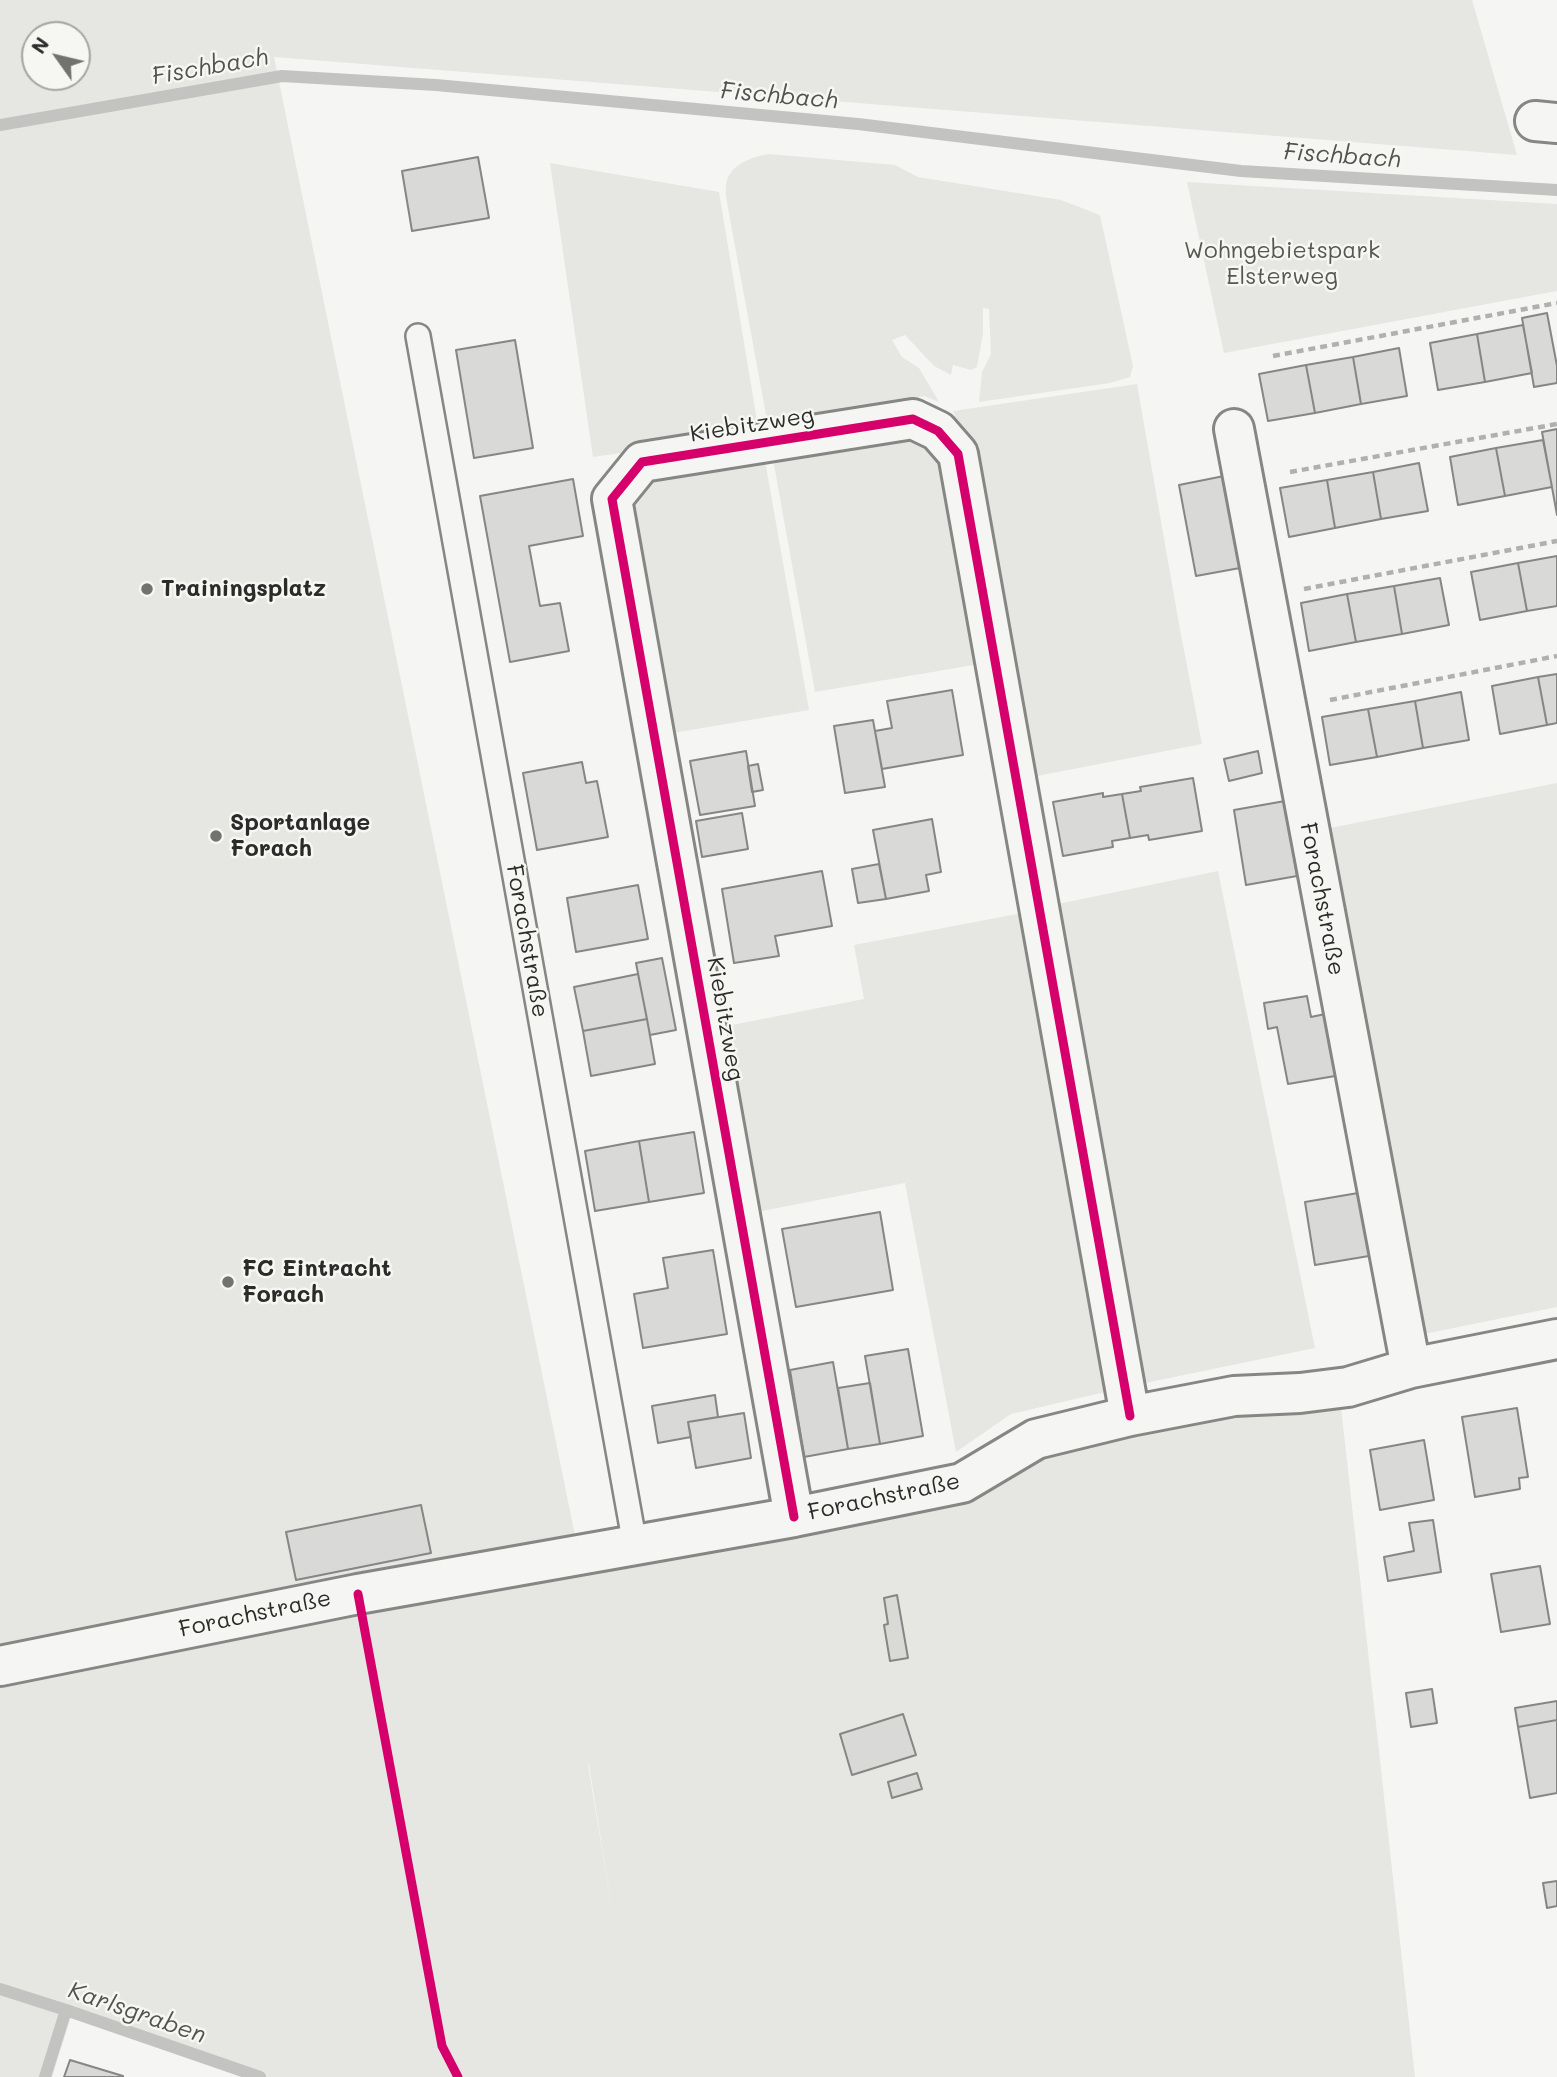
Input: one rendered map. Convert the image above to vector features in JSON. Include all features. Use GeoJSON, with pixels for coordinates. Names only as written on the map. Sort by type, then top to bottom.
{"type":"FeatureCollection","features":[{"type":"Feature","properties":{"kind":"street","name":"Kiebitzweg"},"geometry":{"type":"LineString","coordinates":[[794,1517],[612,499],[642,462],[913,419],[938,431],[958,454],[1130,1416]]}},
{"type":"Feature","properties":{"kind":"street","name":"Forachstraße"},"geometry":{"type":"LineString","coordinates":[[1234,429],[1411,1368]]}},
{"type":"Feature","properties":{"kind":"street","name":"Forachstraße"},"geometry":{"type":"LineString","coordinates":[[0,1666],[358,1594],[794,1517],[962,1483],[1036,1439],[1130,1416],[1234,1396],[1300,1393],[1348,1387],[1411,1368],[1556,1347]]}},
{"type":"Feature","properties":{"kind":"lane","name":"Forachstraße"},"geometry":{"type":"LineString","coordinates":[[418,336],[635,1545]]}},
{"type":"Feature","properties":{"kind":"path"},"geometry":{"type":"LineString","coordinates":[[1273,356],[1557,303]]}},
{"type":"Feature","properties":{"kind":"path"},"geometry":{"type":"LineString","coordinates":[[1290,472],[1557,424]]}},
{"type":"Feature","properties":{"kind":"path"},"geometry":{"type":"LineString","coordinates":[[1303,589],[1557,541]]}},
{"type":"Feature","properties":{"kind":"path"},"geometry":{"type":"LineString","coordinates":[[1331,700],[1557,656]]}},
{"type":"Feature","properties":{"kind":"green space"},"geometry":{"type":"Polygon","coordinates":[[[0,0],[1472,0],[1517,155],[274,57],[580,1560],[1045,1443],[1340,1398],[1415,2077],[251,2077],[74,2007],[52,2077],[0,2077],[0,0]],[[588,1765],[614,1922],[589,1765],[588,1765]]]}},
{"type":"Feature","properties":{"kind":"green space"},"geometry":{"type":"Polygon","coordinates":[[[769,154],[895,165],[918,177],[1061,200],[1100,215],[1133,366],[1130,377],[1110,383],[979,402],[982,372],[991,354],[989,309],[983,308],[983,333],[977,367],[971,370],[953,365],[951,375],[934,366],[905,335],[892,340],[902,357],[919,368],[939,402],[924,396],[782,423],[773,421],[766,415],[726,191],[728,178],[736,167],[749,159],[769,154]]]}},
{"type":"Feature","properties":{"kind":"green space"},"geometry":{"type":"Polygon","coordinates":[[[550,163],[719,192],[759,433],[593,457],[550,163]]]}},
{"type":"Feature","properties":{"kind":"green space","name":"Wohngebietspark Elsterweg"},"geometry":{"type":"Polygon","coordinates":[[[1187,182],[1557,204],[1557,291],[1224,353],[1187,182]]]}},
{"type":"Feature","properties":{"kind":"green space"},"geometry":{"type":"Polygon","coordinates":[[[1137,384],[1202,744],[1032,777],[960,429],[953,411],[1137,384]]]}},
{"type":"Feature","properties":{"kind":"green space"},"geometry":{"type":"Polygon","coordinates":[[[906,431],[938,450],[985,663],[815,692],[772,454],[906,431]]]}},
{"type":"Feature","properties":{"kind":"green space"},"geometry":{"type":"Polygon","coordinates":[[[764,455],[809,710],[667,734],[627,522],[633,501],[654,475],[764,455]]]}},
{"type":"Feature","properties":{"kind":"green space"},"geometry":{"type":"Polygon","coordinates":[[[1557,783],[1557,1307],[1424,1334],[1325,829],[1557,783]]]}},
{"type":"Feature","properties":{"kind":"green space"},"geometry":{"type":"Polygon","coordinates":[[[1218,871],[1315,1348],[1145,1383],[1048,906],[1218,871]]]}},
{"type":"Feature","properties":{"kind":"green space"},"geometry":{"type":"Polygon","coordinates":[[[1022,913],[1114,1390],[1011,1414],[956,1452],[905,1183],[757,1212],[722,1027],[864,999],[854,945],[1022,913]]]}},
{"type":"Feature","properties":{"kind":"building"},"geometry":{"type":"Polygon","coordinates":[[[478,157],[489,218],[412,231],[402,171],[478,157]]]}},
{"type":"Feature","properties":{"kind":"building"},"geometry":{"type":"Polygon","coordinates":[[[1547,313],[1557,366],[1557,383],[1534,387],[1522,318],[1547,313]]]}},
{"type":"Feature","properties":{"kind":"building"},"geometry":{"type":"Polygon","coordinates":[[[1523,325],[1532,373],[1485,382],[1477,334],[1523,325]]]}},
{"type":"Feature","properties":{"kind":"building"},"geometry":{"type":"Polygon","coordinates":[[[1477,334],[1485,382],[1438,390],[1430,343],[1477,334]]]}},
{"type":"Feature","properties":{"kind":"building"},"geometry":{"type":"Polygon","coordinates":[[[515,340],[533,448],[474,458],[456,350],[515,340]]]}},
{"type":"Feature","properties":{"kind":"building"},"geometry":{"type":"Polygon","coordinates":[[[1399,348],[1407,396],[1361,404],[1353,357],[1399,348]]]}},
{"type":"Feature","properties":{"kind":"building"},"geometry":{"type":"Polygon","coordinates":[[[1353,357],[1361,404],[1315,413],[1306,365],[1353,357]]]}},
{"type":"Feature","properties":{"kind":"building"},"geometry":{"type":"Polygon","coordinates":[[[1306,365],[1315,413],[1268,421],[1259,374],[1306,365]]]}},
{"type":"Feature","properties":{"kind":"building"},"geometry":{"type":"Polygon","coordinates":[[[1557,429],[1557,515],[1542,432],[1557,429]]]}},
{"type":"Feature","properties":{"kind":"building"},"geometry":{"type":"Polygon","coordinates":[[[1543,440],[1552,487],[1505,496],[1496,448],[1543,440]]]}},
{"type":"Feature","properties":{"kind":"building"},"geometry":{"type":"Polygon","coordinates":[[[1496,448],[1505,496],[1458,505],[1450,457],[1496,448]]]}},
{"type":"Feature","properties":{"kind":"building"},"geometry":{"type":"Polygon","coordinates":[[[1419,463],[1428,511],[1381,519],[1373,472],[1419,463]]]}},
{"type":"Feature","properties":{"kind":"building"},"geometry":{"type":"Polygon","coordinates":[[[1373,472],[1381,519],[1335,528],[1327,480],[1373,472]]]}},
{"type":"Feature","properties":{"kind":"building"},"geometry":{"type":"Polygon","coordinates":[[[1234,474],[1251,566],[1196,576],[1179,485],[1234,474]]]}},
{"type":"Feature","properties":{"kind":"building"},"geometry":{"type":"Polygon","coordinates":[[[573,479],[583,536],[529,546],[540,606],[560,603],[569,651],[510,662],[480,496],[573,479]]]}},
{"type":"Feature","properties":{"kind":"building"},"geometry":{"type":"Polygon","coordinates":[[[1327,480],[1335,528],[1289,537],[1280,488],[1327,480]]]}},
{"type":"Feature","properties":{"kind":"building"},"geometry":{"type":"Polygon","coordinates":[[[1557,556],[1557,606],[1527,611],[1518,563],[1557,556]]]}},
{"type":"Feature","properties":{"kind":"building"},"geometry":{"type":"Polygon","coordinates":[[[1518,563],[1527,611],[1480,620],[1471,572],[1518,563]]]}},
{"type":"Feature","properties":{"kind":"building"},"geometry":{"type":"Polygon","coordinates":[[[1440,578],[1449,625],[1402,634],[1394,586],[1440,578]]]}},
{"type":"Feature","properties":{"kind":"building"},"geometry":{"type":"Polygon","coordinates":[[[1394,586],[1402,634],[1356,642],[1347,594],[1394,586]]]}},
{"type":"Feature","properties":{"kind":"building"},"geometry":{"type":"Polygon","coordinates":[[[1347,594],[1356,642],[1309,651],[1301,603],[1347,594]]]}},
{"type":"Feature","properties":{"kind":"building"},"geometry":{"type":"Polygon","coordinates":[[[1557,674],[1557,723],[1547,725],[1538,677],[1557,674]]]}},
{"type":"Feature","properties":{"kind":"building"},"geometry":{"type":"Polygon","coordinates":[[[1538,677],[1547,725],[1500,734],[1492,686],[1538,677]]]}},
{"type":"Feature","properties":{"kind":"building"},"geometry":{"type":"Polygon","coordinates":[[[952,690],[963,755],[882,769],[875,731],[892,728],[887,701],[952,690]]]}},
{"type":"Feature","properties":{"kind":"building"},"geometry":{"type":"Polygon","coordinates":[[[1461,692],[1469,740],[1423,748],[1415,701],[1461,692]]]}},
{"type":"Feature","properties":{"kind":"building"},"geometry":{"type":"Polygon","coordinates":[[[1415,701],[1423,748],[1377,757],[1368,709],[1415,701]]]}},
{"type":"Feature","properties":{"kind":"building"},"geometry":{"type":"Polygon","coordinates":[[[1368,709],[1377,757],[1330,765],[1322,717],[1368,709]]]}},
{"type":"Feature","properties":{"kind":"building"},"geometry":{"type":"Polygon","coordinates":[[[873,720],[885,787],[845,793],[834,726],[873,720]]]}},
{"type":"Feature","properties":{"kind":"building"},"geometry":{"type":"Polygon","coordinates":[[[746,751],[755,806],[700,815],[690,761],[746,751]]]}},
{"type":"Feature","properties":{"kind":"building"},"geometry":{"type":"Polygon","coordinates":[[[1258,751],[1262,773],[1229,781],[1224,759],[1258,751]]]}},
{"type":"Feature","properties":{"kind":"building"},"geometry":{"type":"Polygon","coordinates":[[[582,762],[586,783],[597,781],[608,837],[537,850],[523,773],[582,762]]]}},
{"type":"Feature","properties":{"kind":"building"},"geometry":{"type":"Polygon","coordinates":[[[758,764],[763,790],[752,792],[748,766],[758,764]]]}},
{"type":"Feature","properties":{"kind":"building"},"geometry":{"type":"Polygon","coordinates":[[[1193,778],[1202,831],[1149,840],[1148,835],[1130,838],[1122,794],[1141,791],[1140,787],[1193,778]]]}},
{"type":"Feature","properties":{"kind":"building"},"geometry":{"type":"Polygon","coordinates":[[[1103,793],[1103,797],[1122,794],[1130,838],[1112,841],[1113,847],[1063,856],[1053,802],[1103,793]]]}},
{"type":"Feature","properties":{"kind":"building"},"geometry":{"type":"Polygon","coordinates":[[[1285,801],[1297,876],[1246,885],[1234,810],[1285,801]]]}},
{"type":"Feature","properties":{"kind":"building"},"geometry":{"type":"Polygon","coordinates":[[[742,813],[748,849],[702,857],[696,821],[742,813]]]}},
{"type":"Feature","properties":{"kind":"building"},"geometry":{"type":"Polygon","coordinates":[[[932,819],[941,872],[926,875],[929,891],[886,899],[873,830],[932,819]]]}},
{"type":"Feature","properties":{"kind":"building"},"geometry":{"type":"Polygon","coordinates":[[[879,864],[886,899],[858,903],[852,869],[879,864]]]}},
{"type":"Feature","properties":{"kind":"building"},"geometry":{"type":"Polygon","coordinates":[[[822,871],[832,926],[775,936],[779,956],[734,963],[722,889],[822,871]]]}},
{"type":"Feature","properties":{"kind":"building"},"geometry":{"type":"Polygon","coordinates":[[[638,885],[648,939],[576,952],[567,898],[638,885]]]}},
{"type":"Feature","properties":{"kind":"building"},"geometry":{"type":"Polygon","coordinates":[[[662,958],[676,1030],[650,1035],[636,963],[662,958]]]}},
{"type":"Feature","properties":{"kind":"building"},"geometry":{"type":"Polygon","coordinates":[[[638,974],[647,1019],[583,1031],[574,987],[638,974]]]}},
{"type":"Feature","properties":{"kind":"building"},"geometry":{"type":"Polygon","coordinates":[[[1307,996],[1311,1017],[1330,1013],[1341,1075],[1288,1084],[1277,1027],[1268,1029],[1264,1003],[1307,996]]]}},
{"type":"Feature","properties":{"kind":"building"},"geometry":{"type":"Polygon","coordinates":[[[647,1019],[655,1064],[591,1076],[583,1031],[647,1019]]]}},
{"type":"Feature","properties":{"kind":"building"},"geometry":{"type":"Polygon","coordinates":[[[694,1132],[704,1193],[649,1202],[639,1141],[694,1132]]]}},
{"type":"Feature","properties":{"kind":"building"},"geometry":{"type":"Polygon","coordinates":[[[639,1141],[649,1202],[595,1211],[585,1151],[639,1141]]]}},
{"type":"Feature","properties":{"kind":"building"},"geometry":{"type":"Polygon","coordinates":[[[1364,1192],[1375,1255],[1315,1265],[1305,1202],[1364,1192]]]}},
{"type":"Feature","properties":{"kind":"building"},"geometry":{"type":"Polygon","coordinates":[[[880,1212],[893,1290],[796,1307],[782,1229],[880,1212]]]}},
{"type":"Feature","properties":{"kind":"building"},"geometry":{"type":"Polygon","coordinates":[[[713,1250],[727,1334],[643,1348],[634,1294],[668,1288],[663,1258],[713,1250]]]}},
{"type":"Feature","properties":{"kind":"building"},"geometry":{"type":"Polygon","coordinates":[[[908,1349],[923,1436],[880,1444],[865,1356],[908,1349]]]}},
{"type":"Feature","properties":{"kind":"building"},"geometry":{"type":"Polygon","coordinates":[[[833,1362],[848,1449],[804,1457],[790,1370],[833,1362]]]}},
{"type":"Feature","properties":{"kind":"building"},"geometry":{"type":"Polygon","coordinates":[[[870,1383],[880,1444],[848,1449],[838,1388],[870,1383]]]}},
{"type":"Feature","properties":{"kind":"building"},"geometry":{"type":"Polygon","coordinates":[[[715,1395],[718,1417],[688,1422],[691,1437],[658,1443],[652,1406],[715,1395]]]}},
{"type":"Feature","properties":{"kind":"building"},"geometry":{"type":"Polygon","coordinates":[[[1517,1408],[1528,1477],[1519,1478],[1520,1489],[1475,1497],[1462,1417],[1517,1408]]]}},
{"type":"Feature","properties":{"kind":"building"},"geometry":{"type":"Polygon","coordinates":[[[744,1413],[751,1458],[696,1468],[688,1422],[744,1413]]]}},
{"type":"Feature","properties":{"kind":"building"},"geometry":{"type":"Polygon","coordinates":[[[1424,1440],[1434,1500],[1380,1510],[1370,1450],[1424,1440]]]}},
{"type":"Feature","properties":{"kind":"building"},"geometry":{"type":"Polygon","coordinates":[[[421,1505],[431,1553],[296,1580],[286,1532],[421,1505]]]}},
{"type":"Feature","properties":{"kind":"building"},"geometry":{"type":"Polygon","coordinates":[[[1433,1520],[1441,1572],[1388,1581],[1384,1557],[1414,1551],[1409,1523],[1433,1520]]]}},
{"type":"Feature","properties":{"kind":"building"},"geometry":{"type":"Polygon","coordinates":[[[1540,1566],[1550,1624],[1501,1632],[1491,1574],[1540,1566]]]}},
{"type":"Feature","properties":{"kind":"building"},"geometry":{"type":"Polygon","coordinates":[[[897,1595],[908,1658],[890,1661],[884,1625],[888,1624],[884,1598],[897,1595]]]}},
{"type":"Feature","properties":{"kind":"building"},"geometry":{"type":"Polygon","coordinates":[[[1432,1689],[1437,1723],[1411,1727],[1406,1693],[1432,1689]]]}},
{"type":"Feature","properties":{"kind":"building"},"geometry":{"type":"Polygon","coordinates":[[[1557,1701],[1557,1720],[1518,1727],[1515,1708],[1557,1701]]]}},
{"type":"Feature","properties":{"kind":"building"},"geometry":{"type":"Polygon","coordinates":[[[903,1714],[916,1755],[852,1775],[840,1734],[903,1714]]]}},
{"type":"Feature","properties":{"kind":"building"},"geometry":{"type":"Polygon","coordinates":[[[1557,1720],[1557,1793],[1530,1798],[1518,1727],[1557,1720]]]}},
{"type":"Feature","properties":{"kind":"building"},"geometry":{"type":"Polygon","coordinates":[[[917,1773],[922,1789],[892,1798],[888,1782],[917,1773]]]}},
{"type":"Feature","properties":{"kind":"building"},"geometry":{"type":"Polygon","coordinates":[[[1557,1881],[1557,1906],[1547,1908],[1543,1883],[1557,1881]]]}},
{"type":"Feature","properties":{"kind":"building"},"geometry":{"type":"Polygon","coordinates":[[[70,2060],[123,2076],[123,2077],[64,2077],[70,2060]]]}},
{"type":"Feature","properties":{"kind":"waterway","name":"Fischbach"},"geometry":{"type":"LineString","coordinates":[[0,125],[282,76],[436,85],[858,124],[1241,171],[1557,190]]}},
{"type":"Feature","properties":{"kind":"waterway","name":"Karlsgraben"},"geometry":{"type":"LineString","coordinates":[[0,1989],[260,2077]]}},
{"type":"Feature","properties":{"kind":"waterway"},"geometry":{"type":"LineString","coordinates":[[45,2077],[66,2010]]}},
{"type":"Feature","properties":{"kind":"cycle path"},"geometry":{"type":"LineString","coordinates":[[794,1517],[612,499],[642,462],[913,419],[938,431],[958,454],[1130,1416]]}},
{"type":"Feature","properties":{"kind":"cycle path"},"geometry":{"type":"LineString","coordinates":[[358,1594],[442,2046],[458,2077]]}},
{"type":"Feature","properties":{"kind":"place","name":"Trainingsplatz"},"geometry":{"type":"Point","coordinates":[147,589]}},
{"type":"Feature","properties":{"kind":"place","name":"Sportanlage Forach"},"geometry":{"type":"Point","coordinates":[216,836]}},
{"type":"Feature","properties":{"kind":"place","name":"FC Eintracht Forach"},"geometry":{"type":"Point","coordinates":[228,1282]}}]}
